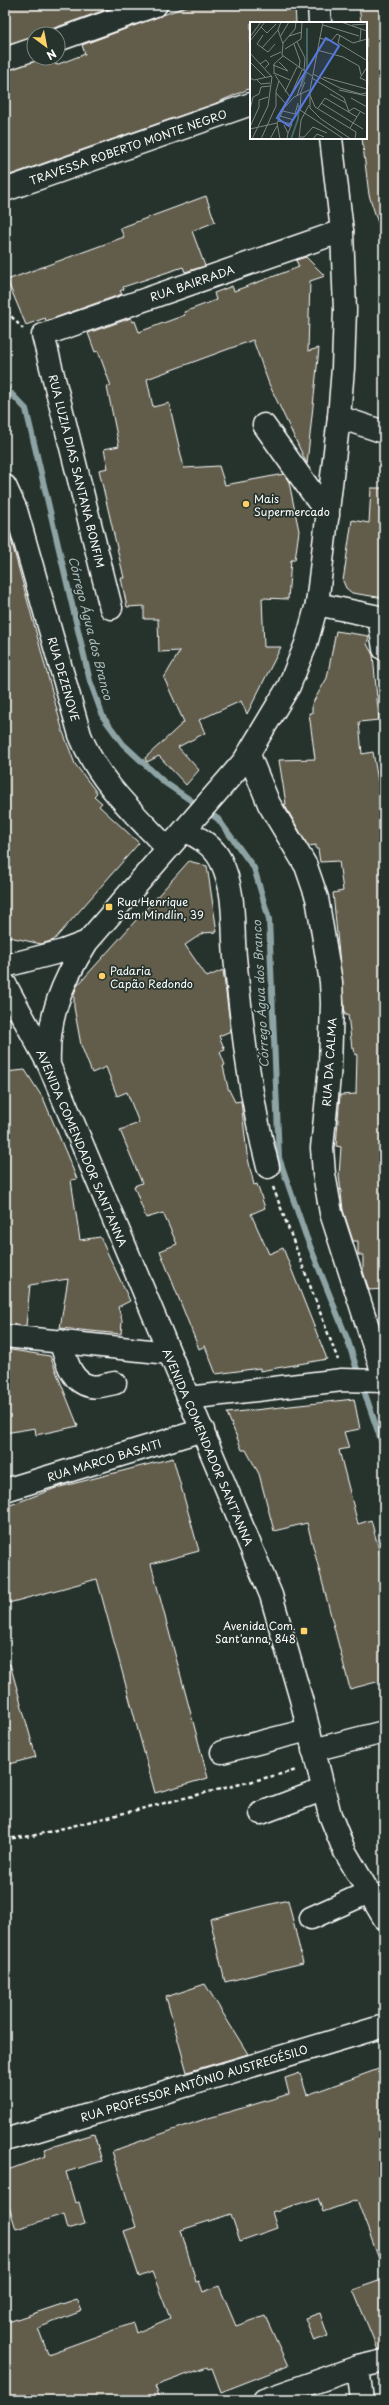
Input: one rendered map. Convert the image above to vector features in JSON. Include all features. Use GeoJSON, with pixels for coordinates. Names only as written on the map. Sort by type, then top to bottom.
{"type":"FeatureCollection","features":[{"type":"Feature","properties":{"kind":"street"},"geometry":{"type":"LineString","coordinates":[[66,37],[156,5]]}},
{"type":"Feature","properties":{"kind":"street"},"geometry":{"type":"LineString","coordinates":[[319,5],[320,22]]}},
{"type":"Feature","properties":{"kind":"street"},"geometry":{"type":"LineString","coordinates":[[5,59],[26,51]]}},
{"type":"Feature","properties":{"kind":"street","name":"TRAVESSA ROBERTO MONTE NEGRO"},"geometry":{"type":"LineString","coordinates":[[5,190],[250,104]]}},
{"type":"Feature","properties":{"kind":"street"},"geometry":{"type":"LineString","coordinates":[[49,1065],[48,1043],[59,996],[68,972],[87,942],[167,848],[189,826],[246,758],[290,686],[306,644],[317,604],[328,516],[339,417],[345,310],[342,231],[332,139]]}},
{"type":"Feature","properties":{"kind":"street","name":"RUA BAIRRADA"},"geometry":{"type":"LineString","coordinates":[[43,335],[342,231]]}},
{"type":"Feature","properties":{"kind":"street","name":"RUA LUZIA DIAS SANTANA BONFIM"},"geometry":{"type":"LineString","coordinates":[[43,335],[111,608]]}},
{"type":"Feature","properties":{"kind":"street"},"geometry":{"type":"LineString","coordinates":[[339,417],[384,432]]}},
{"type":"Feature","properties":{"kind":"street"},"geometry":{"type":"LineString","coordinates":[[264,425],[328,516]]}},
{"type":"Feature","properties":{"kind":"street","name":"RUA DEZENOVE"},"geometry":{"type":"LineString","coordinates":[[5,486],[16,510],[78,728],[89,757],[105,781],[167,848]]}},
{"type":"Feature","properties":{"kind":"street"},"geometry":{"type":"LineString","coordinates":[[317,604],[382,618],[384,648]]}},
{"type":"Feature","properties":{"kind":"street","name":"RUA DA CALMA"},"geometry":{"type":"LineString","coordinates":[[246,758],[269,804],[306,866],[317,898],[331,982],[332,1003],[330,1059],[322,1148],[324,1174],[331,1214],[383,1380]]}},
{"type":"Feature","properties":{"kind":"street"},"geometry":{"type":"LineString","coordinates":[[189,826],[213,849],[220,860],[231,889],[235,955],[248,1069],[260,1139],[268,1167]]}},
{"type":"Feature","properties":{"kind":"street"},"geometry":{"type":"LineString","coordinates":[[5,966],[63,951],[87,942]]}},
{"type":"Feature","properties":{"kind":"street","name":"AVENIDA COMENDADOR SANT'ANNA"},"geometry":{"type":"LineString","coordinates":[[5,984],[49,1065],[271,1595],[313,1748],[322,1790],[344,1850],[384,1918]]}},
{"type":"Feature","properties":{"kind":"street"},"geometry":{"type":"LineString","coordinates":[[5,1336],[169,1353]]}},
{"type":"Feature","properties":{"kind":"street"},"geometry":{"type":"LineString","coordinates":[[60,1341],[69,1367],[77,1380],[91,1386],[115,1383]]}},
{"type":"Feature","properties":{"kind":"street"},"geometry":{"type":"LineString","coordinates":[[188,1398],[343,1380],[383,1380]]}},
{"type":"Feature","properties":{"kind":"street","name":"RUA MARCO BASAITI"},"geometry":{"type":"LineString","coordinates":[[5,1490],[203,1430]]}},
{"type":"Feature","properties":{"kind":"street"},"geometry":{"type":"LineString","coordinates":[[222,1752],[313,1748],[384,1732]]}},
{"type":"Feature","properties":{"kind":"street"},"geometry":{"type":"LineString","coordinates":[[261,1812],[322,1790]]}},
{"type":"Feature","properties":{"kind":"street"},"geometry":{"type":"LineString","coordinates":[[311,1918],[369,1892]]}},
{"type":"Feature","properties":{"kind":"street","name":"RUA PROFESSOR ANTÔNIO AUSTREGÉSILO"},"geometry":{"type":"LineString","coordinates":[[5,2140],[384,2026]]}},
{"type":"Feature","properties":{"kind":"street"},"geometry":{"type":"LineString","coordinates":[[264,2400],[358,2368],[384,2361]]}},
{"type":"Feature","properties":{"kind":"street"},"geometry":{"type":"LineString","coordinates":[[358,2368],[362,2400]]}},
{"type":"Feature","properties":{"kind":"path"},"geometry":{"type":"LineString","coordinates":[[5,304],[10,315],[27,334],[43,335]]}},
{"type":"Feature","properties":{"kind":"path"},"geometry":{"type":"LineString","coordinates":[[268,1167],[280,1210],[333,1341],[343,1380]]}},
{"type":"Feature","properties":{"kind":"path"},"geometry":{"type":"LineString","coordinates":[[5,1838],[32,1836],[313,1748]]}},
{"type":"Feature","properties":{"kind":"building"},"geometry":{"type":"Polygon","coordinates":[[[5,5],[119,5],[60,26],[26,26],[26,39],[5,46],[5,5]]]}},
{"type":"Feature","properties":{"kind":"building"},"geometry":{"type":"Polygon","coordinates":[[[190,5],[295,5],[296,22],[250,22],[250,88],[214,104],[7,176],[5,170],[5,71],[26,64],[26,66],[66,66],[66,61],[85,54],[82,45],[190,5]]]}},
{"type":"Feature","properties":{"kind":"building"},"geometry":{"type":"Polygon","coordinates":[[[359,5],[384,5],[384,231],[381,232],[369,195],[362,139],[367,139],[367,22],[361,22],[359,5]]]}},
{"type":"Feature","properties":{"kind":"building"},"geometry":{"type":"Polygon","coordinates":[[[206,196],[215,222],[192,231],[205,266],[185,272],[183,267],[123,287],[124,289],[120,291],[122,294],[46,321],[45,318],[26,325],[7,280],[124,237],[120,228],[206,196]]]}},
{"type":"Feature","properties":{"kind":"building"},"geometry":{"type":"Polygon","coordinates":[[[306,257],[325,276],[310,281],[308,351],[319,348],[307,464],[269,384],[253,340],[147,379],[153,407],[169,403],[184,468],[219,466],[225,485],[284,474],[289,482],[299,531],[295,560],[291,560],[288,599],[262,598],[264,647],[281,647],[247,714],[241,701],[199,720],[205,733],[178,747],[199,770],[186,785],[159,756],[147,762],[145,758],[184,722],[164,678],[180,651],[159,652],[158,619],[144,619],[144,606],[127,607],[121,578],[124,578],[99,470],[108,468],[104,449],[119,446],[107,387],[111,386],[98,351],[95,352],[88,333],[131,318],[133,322],[135,321],[139,332],[185,315],[184,312],[216,300],[214,293],[232,286],[234,291],[299,267],[296,260],[306,257]]]}},
{"type":"Feature","properties":{"kind":"building"},"geometry":{"type":"Polygon","coordinates":[[[371,488],[384,488],[384,598],[352,593],[346,588],[343,581],[352,520],[369,523],[371,488]]]}},
{"type":"Feature","properties":{"kind":"building"},"geometry":{"type":"Polygon","coordinates":[[[10,536],[63,732],[75,764],[97,793],[94,796],[102,803],[99,806],[139,843],[54,940],[41,944],[5,936],[5,537],[10,536]]]}},
{"type":"Feature","properties":{"kind":"building"},"geometry":{"type":"Polygon","coordinates":[[[336,631],[369,636],[367,644],[373,655],[379,720],[359,722],[362,754],[373,752],[378,781],[384,780],[384,840],[381,841],[384,863],[384,1027],[382,1027],[384,1047],[384,1289],[369,1290],[363,1271],[363,1255],[358,1255],[358,1241],[353,1241],[343,1210],[339,1175],[341,1147],[336,1146],[340,1095],[356,1094],[357,1054],[355,1055],[354,1048],[352,1048],[348,1015],[345,1015],[333,893],[343,891],[339,861],[320,862],[316,845],[308,846],[284,804],[286,804],[279,760],[315,759],[309,713],[312,713],[312,704],[327,678],[336,631]]]}},
{"type":"Feature","properties":{"kind":"building"},"geometry":{"type":"Polygon","coordinates":[[[189,861],[207,866],[217,932],[203,933],[185,945],[207,977],[223,970],[231,1031],[219,1036],[225,1050],[220,1052],[225,1065],[223,1066],[228,1088],[235,1102],[241,1101],[247,1154],[254,1185],[257,1184],[265,1208],[251,1214],[269,1254],[283,1248],[327,1359],[260,1371],[260,1368],[216,1374],[205,1346],[199,1349],[160,1251],[177,1244],[163,1213],[146,1218],[134,1186],[142,1183],[120,1130],[139,1123],[127,1092],[117,1096],[106,1067],[92,1073],[81,1045],[74,1007],[74,994],[77,986],[189,861]]]}},
{"type":"Feature","properties":{"kind":"building"},"geometry":{"type":"Polygon","coordinates":[[[25,1070],[44,1100],[77,1179],[71,1180],[80,1240],[100,1237],[130,1301],[118,1307],[122,1320],[121,1334],[60,1328],[68,1279],[30,1285],[26,1326],[5,1324],[5,1072],[25,1070]]]}},
{"type":"Feature","properties":{"kind":"building"},"geometry":{"type":"Polygon","coordinates":[[[5,1349],[50,1356],[78,1426],[36,1435],[35,1428],[5,1433],[5,1349]]]}},
{"type":"Feature","properties":{"kind":"building"},"geometry":{"type":"Polygon","coordinates":[[[354,1399],[360,1429],[344,1432],[349,1448],[339,1450],[358,1524],[371,1520],[384,1569],[384,1680],[350,1689],[307,1523],[274,1531],[259,1474],[246,1450],[242,1450],[227,1413],[354,1399]]]}},
{"type":"Feature","properties":{"kind":"building"},"geometry":{"type":"Polygon","coordinates":[[[173,1458],[199,1551],[151,1564],[208,1778],[155,1793],[97,1579],[5,1604],[5,1507],[56,1488],[173,1458]]]}},
{"type":"Feature","properties":{"kind":"building"},"geometry":{"type":"Polygon","coordinates":[[[10,1664],[36,1757],[5,1765],[5,1665],[10,1664]]]}},
{"type":"Feature","properties":{"kind":"building"},"geometry":{"type":"Polygon","coordinates":[[[288,1900],[303,1963],[225,1982],[210,1919],[288,1900]]]}},
{"type":"Feature","properties":{"kind":"building"},"geometry":{"type":"Polygon","coordinates":[[[205,1984],[248,2054],[187,2072],[166,1997],[205,1984]]]}},
{"type":"Feature","properties":{"kind":"building"},"geometry":{"type":"Polygon","coordinates":[[[384,2067],[384,2267],[382,2267],[357,2200],[323,2212],[318,2198],[272,2212],[277,2228],[240,2241],[231,2214],[181,2230],[196,2282],[199,2281],[203,2292],[219,2286],[236,2326],[265,2316],[288,2366],[221,2392],[212,2368],[208,2369],[207,2367],[155,2386],[161,2400],[5,2400],[5,2323],[77,2299],[82,2311],[38,2328],[48,2354],[133,2323],[136,2333],[170,2318],[152,2272],[139,2277],[124,2231],[136,2227],[112,2151],[202,2120],[289,2094],[285,2078],[300,2073],[307,2095],[384,2067]]]}},
{"type":"Feature","properties":{"kind":"building"},"geometry":{"type":"Polygon","coordinates":[[[94,2134],[102,2161],[66,2172],[75,2203],[79,2202],[85,2224],[68,2229],[64,2214],[16,2229],[5,2194],[5,2171],[46,2156],[44,2149],[94,2134]]]}},
{"type":"Feature","properties":{"kind":"building"},"geometry":{"type":"Polygon","coordinates":[[[384,2279],[384,2349],[378,2350],[353,2290],[384,2279]]]}},
{"type":"Feature","properties":{"kind":"building"},"geometry":{"type":"Polygon","coordinates":[[[320,2313],[328,2336],[314,2341],[305,2318],[320,2313]]]}},
{"type":"Feature","properties":{"kind":"waterway","name":"Córrego Água dos Branco"},"geometry":{"type":"LineString","coordinates":[[5,387],[26,409],[90,681],[103,717],[123,744],[164,782],[218,819],[254,868],[269,919],[279,1158],[306,1236],[348,1341],[359,1376]]}},
{"type":"Feature","properties":{"kind":"waterway","name":"Córrego Água dos Branco"},"geometry":{"type":"LineString","coordinates":[[362,1385],[384,1449]]}},
{"type":"Feature","properties":{"kind":"place","name":"Mais Supermercado"},"geometry":{"type":"Point","coordinates":[246,504]}},
{"type":"Feature","properties":{"kind":"place","name":"Rua Henrique Sam Mindlin, 39"},"geometry":{"type":"Point","coordinates":[109,907]}},
{"type":"Feature","properties":{"kind":"place","name":"Padaria Capão Redondo"},"geometry":{"type":"Point","coordinates":[102,976]}},
{"type":"Feature","properties":{"kind":"place","name":"Avenida Com. Sant'anna, 848"},"geometry":{"type":"Point","coordinates":[304,1631]}}]}
